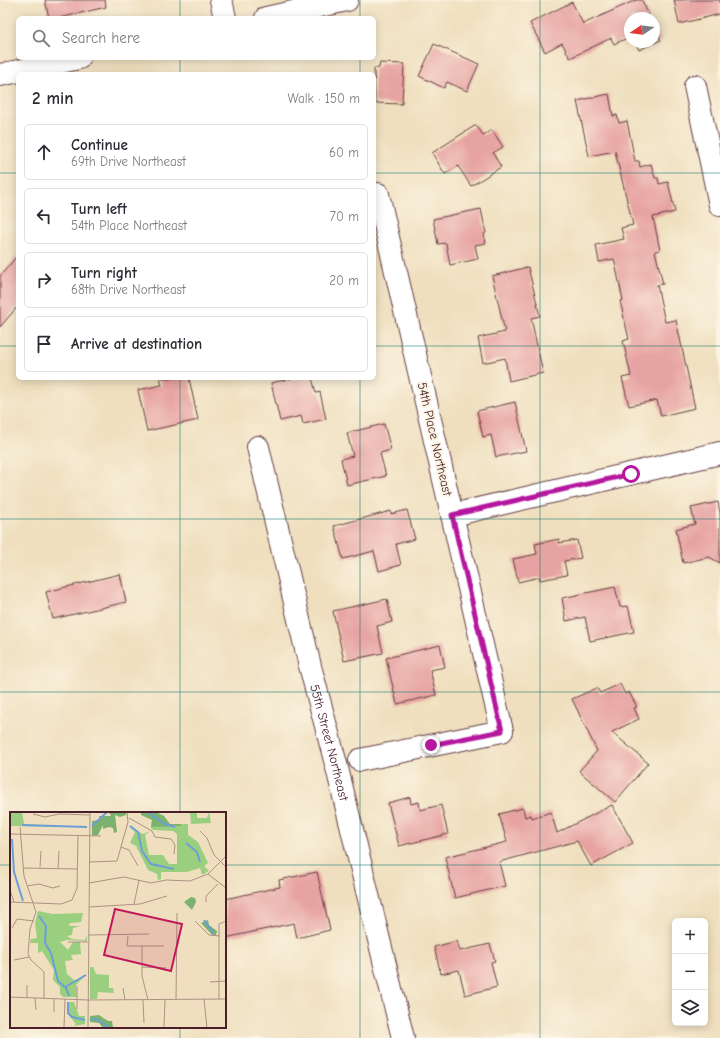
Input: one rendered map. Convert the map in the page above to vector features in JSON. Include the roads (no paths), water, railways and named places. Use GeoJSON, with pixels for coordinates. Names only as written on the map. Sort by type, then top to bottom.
{"type":"FeatureCollection","features":[{"type":"Feature","properties":{"kind":"street"},"geometry":{"type":"LineString","coordinates":[[221,0],[225,16]]}},
{"type":"Feature","properties":{"kind":"street"},"geometry":{"type":"LineString","coordinates":[[275,16],[347,0]]}},
{"type":"Feature","properties":{"kind":"street"},"geometry":{"type":"LineString","coordinates":[[0,75],[70,60]]}},
{"type":"Feature","properties":{"kind":"street"},"geometry":{"type":"LineString","coordinates":[[695,86],[720,205]]}},
{"type":"Feature","properties":{"kind":"street","name":"54th Place Northeast"},"geometry":{"type":"LineString","coordinates":[[360,760],[502,731],[378,194]]}},
{"type":"Feature","properties":{"kind":"street","name":"55th Street Northeast"},"geometry":{"type":"LineString","coordinates":[[258,447],[310,666],[336,764],[403,1038]]}},
{"type":"Feature","properties":{"kind":"street"},"geometry":{"type":"LineString","coordinates":[[452,515],[720,453]]}}]}
